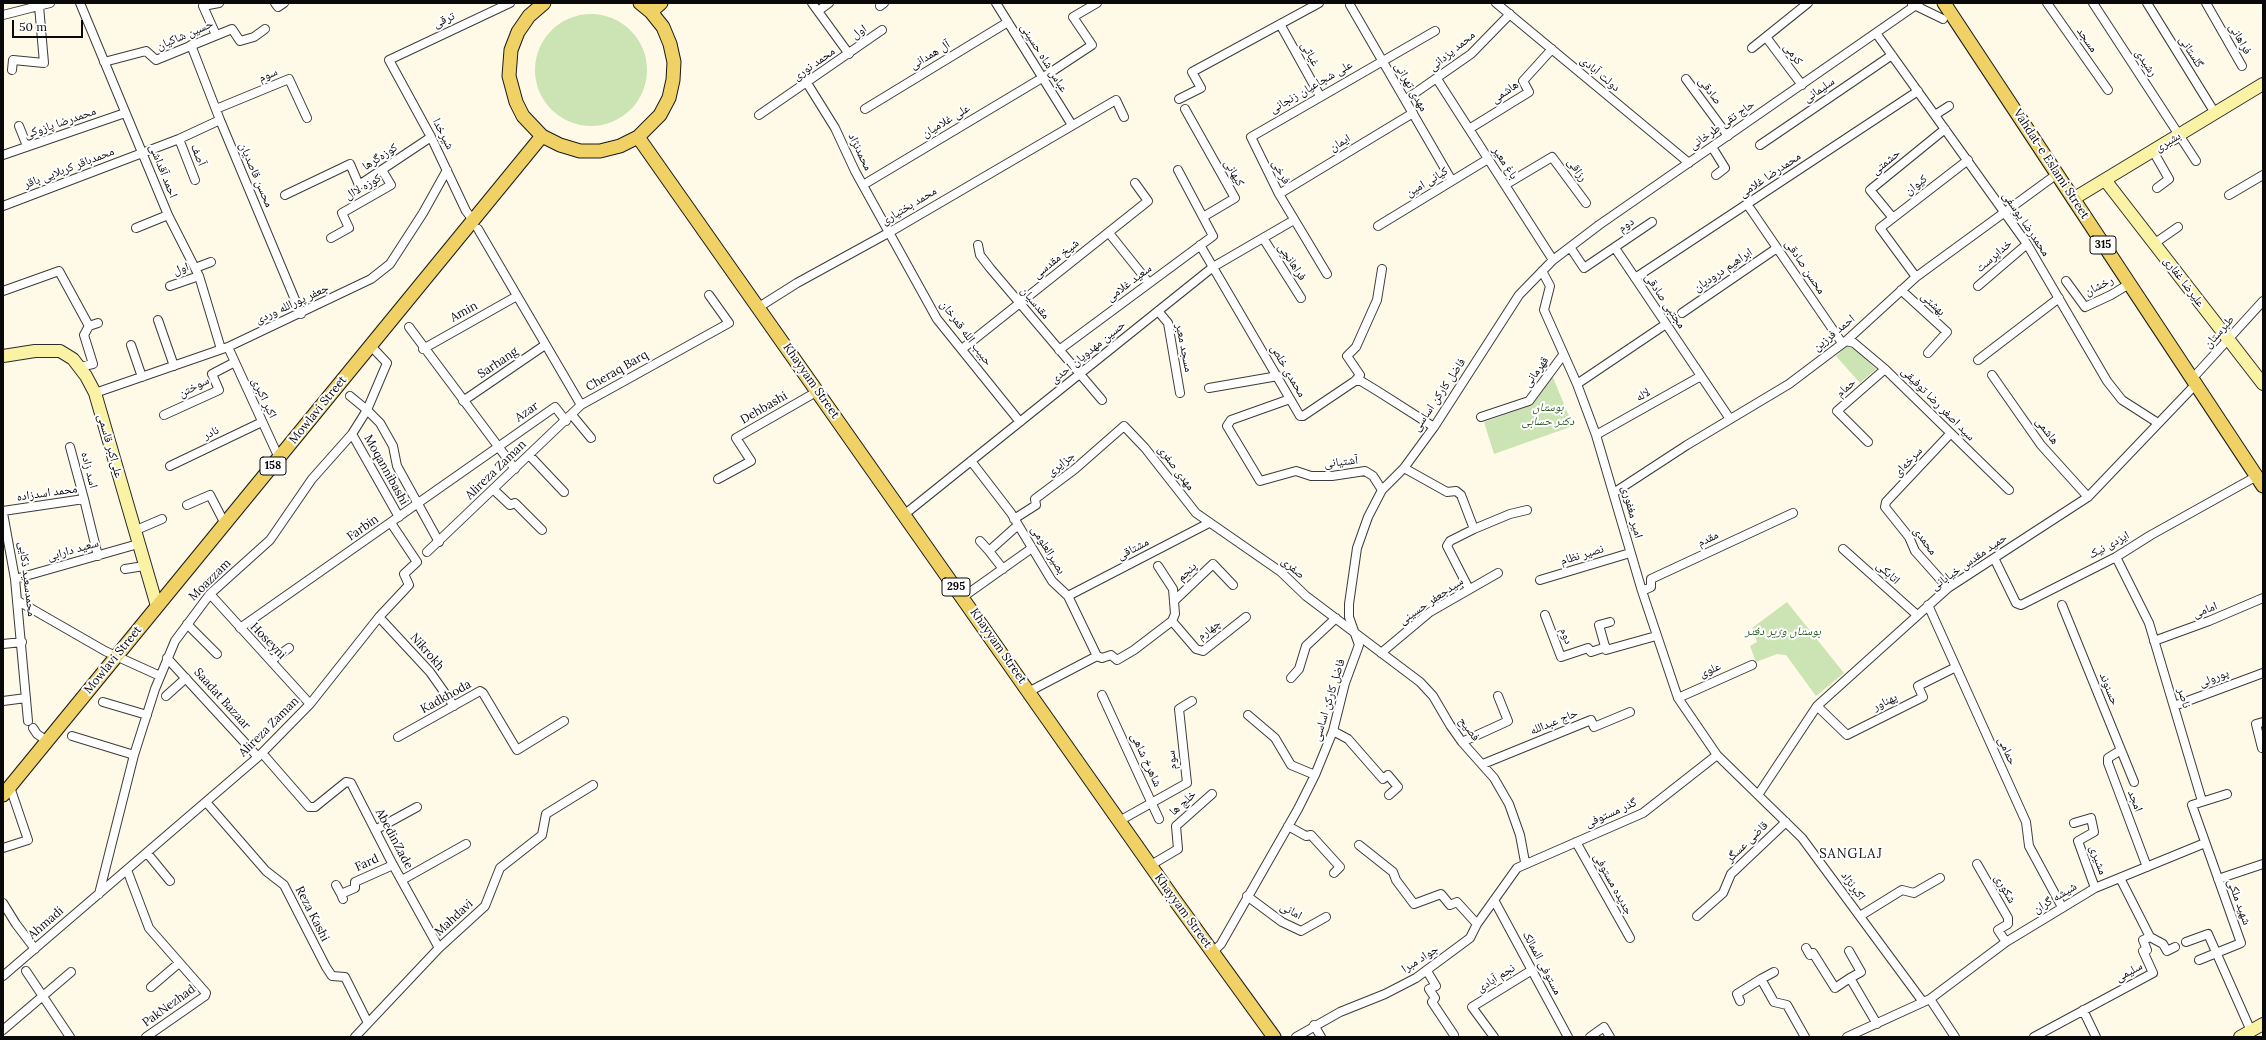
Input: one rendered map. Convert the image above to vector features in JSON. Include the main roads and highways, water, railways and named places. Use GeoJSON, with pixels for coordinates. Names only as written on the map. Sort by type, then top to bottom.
{"type":"FeatureCollection","features":[{"type":"Feature","properties":{"kind":"main road"},"geometry":{"type":"LineString","coordinates":[[544,3],[529,16],[518,32],[512,50],[510,76],[516,102],[523,116],[542,136],[560,146],[573,149],[600,151],[620,146],[638,137],[660,115],[668,98],[673,80],[674,62],[670,44],[663,27],[652,12],[640,3]]}},
{"type":"Feature","properties":{"kind":"main road"},"geometry":{"type":"LineString","coordinates":[[652,12],[661,3]]}},
{"type":"Feature","properties":{"kind":"main road","name":"Vahdat-e Eslami Street"},"geometry":{"type":"LineString","coordinates":[[1944,3],[2260,481]]}},
{"type":"Feature","properties":{"kind":"main road","name":"Mowlavi Street"},"geometry":{"type":"LineString","coordinates":[[7,791],[370,345],[475,225],[542,136]]}},
{"type":"Feature","properties":{"kind":"main road","name":"Khayyam Street"},"geometry":{"type":"LineString","coordinates":[[638,137],[1274,1037]]}},
{"type":"Feature","properties":{"kind":"district","name":"SANGLAJ"},"geometry":{"type":"Point","coordinates":[1851,854]}},
{"type":"Feature","properties":{"kind":"park label","name":"بوستان دکتر حسابی"},"geometry":{"type":"Point","coordinates":[1548,415]}},
{"type":"Feature","properties":{"kind":"park label","name":"بوستان وزیر دفتر"},"geometry":{"type":"Point","coordinates":[1783,632]}}]}
